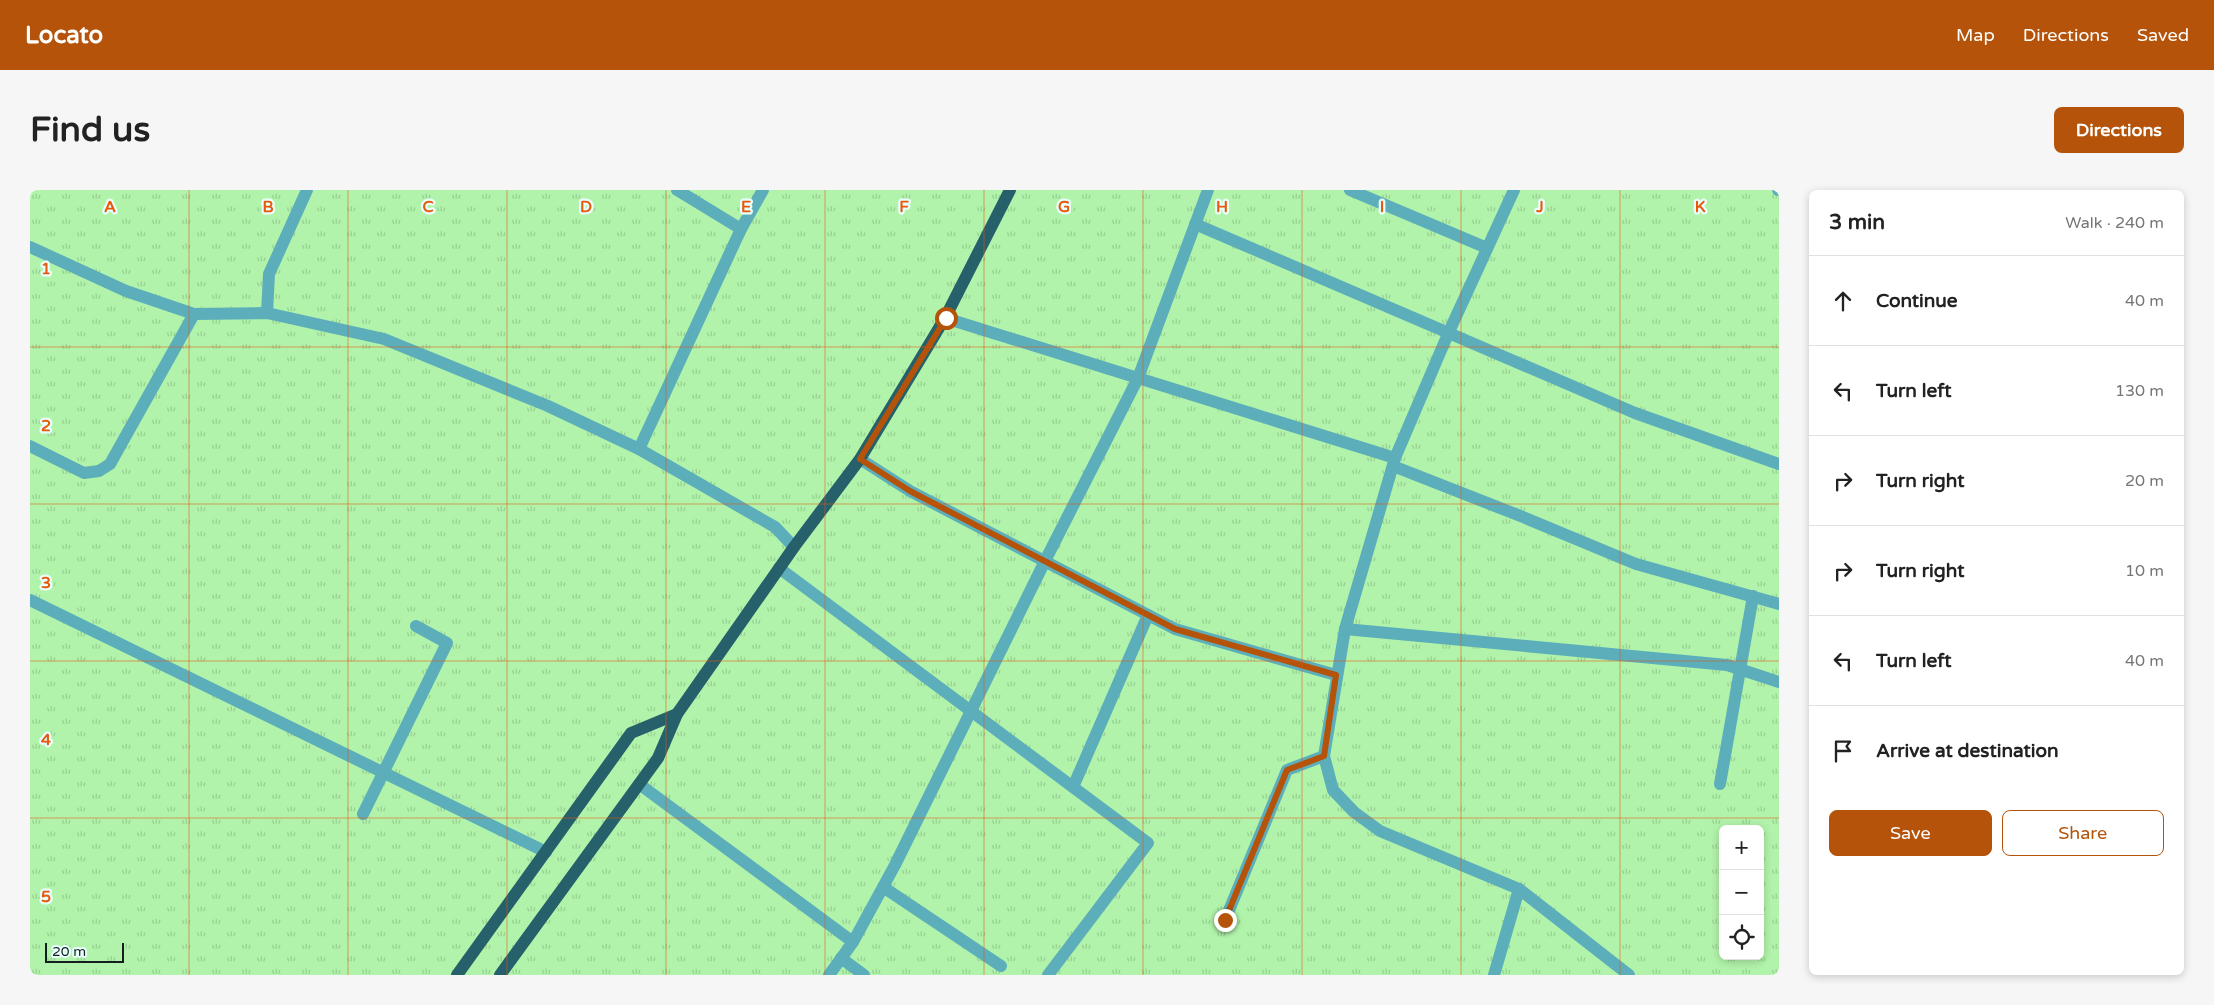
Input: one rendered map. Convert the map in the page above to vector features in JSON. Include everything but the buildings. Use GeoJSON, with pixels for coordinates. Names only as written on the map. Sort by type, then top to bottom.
{"type":"FeatureCollection","features":[{"type":"Feature","properties":{"kind":"main road"},"geometry":{"type":"LineString","coordinates":[[500,975],[658,758],[677,714],[794,547],[860,459],[946,318],[1010,190]]}},
{"type":"Feature","properties":{"kind":"main road"},"geometry":{"type":"LineString","coordinates":[[457,975],[631,733],[677,714]]}},
{"type":"Feature","properties":{"kind":"street"},"geometry":{"type":"LineString","coordinates":[[268,313],[270,274],[307,190]]}},
{"type":"Feature","properties":{"kind":"street"},"geometry":{"type":"LineString","coordinates":[[677,190],[741,229]]}},
{"type":"Feature","properties":{"kind":"street"},"geometry":{"type":"LineString","coordinates":[[639,449],[741,229],[763,190]]}},
{"type":"Feature","properties":{"kind":"street"},"geometry":{"type":"LineString","coordinates":[[829,975],[852,942],[883,887],[1138,378],[1208,190]]}},
{"type":"Feature","properties":{"kind":"street"},"geometry":{"type":"LineString","coordinates":[[1350,190],[1487,248]]}},
{"type":"Feature","properties":{"kind":"street"},"geometry":{"type":"LineString","coordinates":[[1514,190],[1448,334],[1394,462],[1345,629],[1324,756],[1333,790],[1354,812],[1380,831],[1520,889],[1629,975]]}},
{"type":"Feature","properties":{"kind":"street"},"geometry":{"type":"LineString","coordinates":[[1195,224],[1635,413],[1779,464]]}},
{"type":"Feature","properties":{"kind":"street"},"geometry":{"type":"LineString","coordinates":[[30,247],[126,291],[194,314],[268,313],[384,339],[548,406],[639,449],[776,528],[794,547]]}},
{"type":"Feature","properties":{"kind":"street"},"geometry":{"type":"LineString","coordinates":[[30,446],[84,473],[99,471],[110,464],[194,314]]}},
{"type":"Feature","properties":{"kind":"street"},"geometry":{"type":"LineString","coordinates":[[946,318],[1138,378],[1394,462],[1636,564],[1779,604]]}},
{"type":"Feature","properties":{"kind":"street"},"geometry":{"type":"LineString","coordinates":[[860,459],[910,491],[1175,629],[1336,675]]}},
{"type":"Feature","properties":{"kind":"street"},"geometry":{"type":"LineString","coordinates":[[779,568],[1148,843],[1048,975]]}},
{"type":"Feature","properties":{"kind":"street"},"geometry":{"type":"LineString","coordinates":[[1720,784],[1753,596]]}},
{"type":"Feature","properties":{"kind":"street"},"geometry":{"type":"LineString","coordinates":[[30,600],[546,852]]}},
{"type":"Feature","properties":{"kind":"street"},"geometry":{"type":"LineString","coordinates":[[1073,786],[1148,615]]}},
{"type":"Feature","properties":{"kind":"street"},"geometry":{"type":"LineString","coordinates":[[363,814],[447,643],[416,626]]}},
{"type":"Feature","properties":{"kind":"street"},"geometry":{"type":"LineString","coordinates":[[1345,629],[1727,665],[1779,682]]}},
{"type":"Feature","properties":{"kind":"street"},"geometry":{"type":"LineString","coordinates":[[1225,920],[1287,770],[1324,756]]}},
{"type":"Feature","properties":{"kind":"street"},"geometry":{"type":"LineString","coordinates":[[639,784],[852,942]]}},
{"type":"Feature","properties":{"kind":"street"},"geometry":{"type":"LineString","coordinates":[[883,887],[1001,966]]}},
{"type":"Feature","properties":{"kind":"street"},"geometry":{"type":"LineString","coordinates":[[1494,975],[1520,889]]}},
{"type":"Feature","properties":{"kind":"street"},"geometry":{"type":"LineString","coordinates":[[841,958],[864,975]]}},
{"type":"Feature","properties":{"kind":"green space"},"geometry":{"type":"Polygon","coordinates":[[[30,190],[1779,190],[1779,975],[30,975],[30,190]]]}},
{"type":"Feature","properties":{"kind":"route"},"geometry":{"type":"LineString","coordinates":[[946,318],[860,459],[910,491],[1175,629],[1336,675],[1324,756],[1287,770],[1225,920]]}}]}
